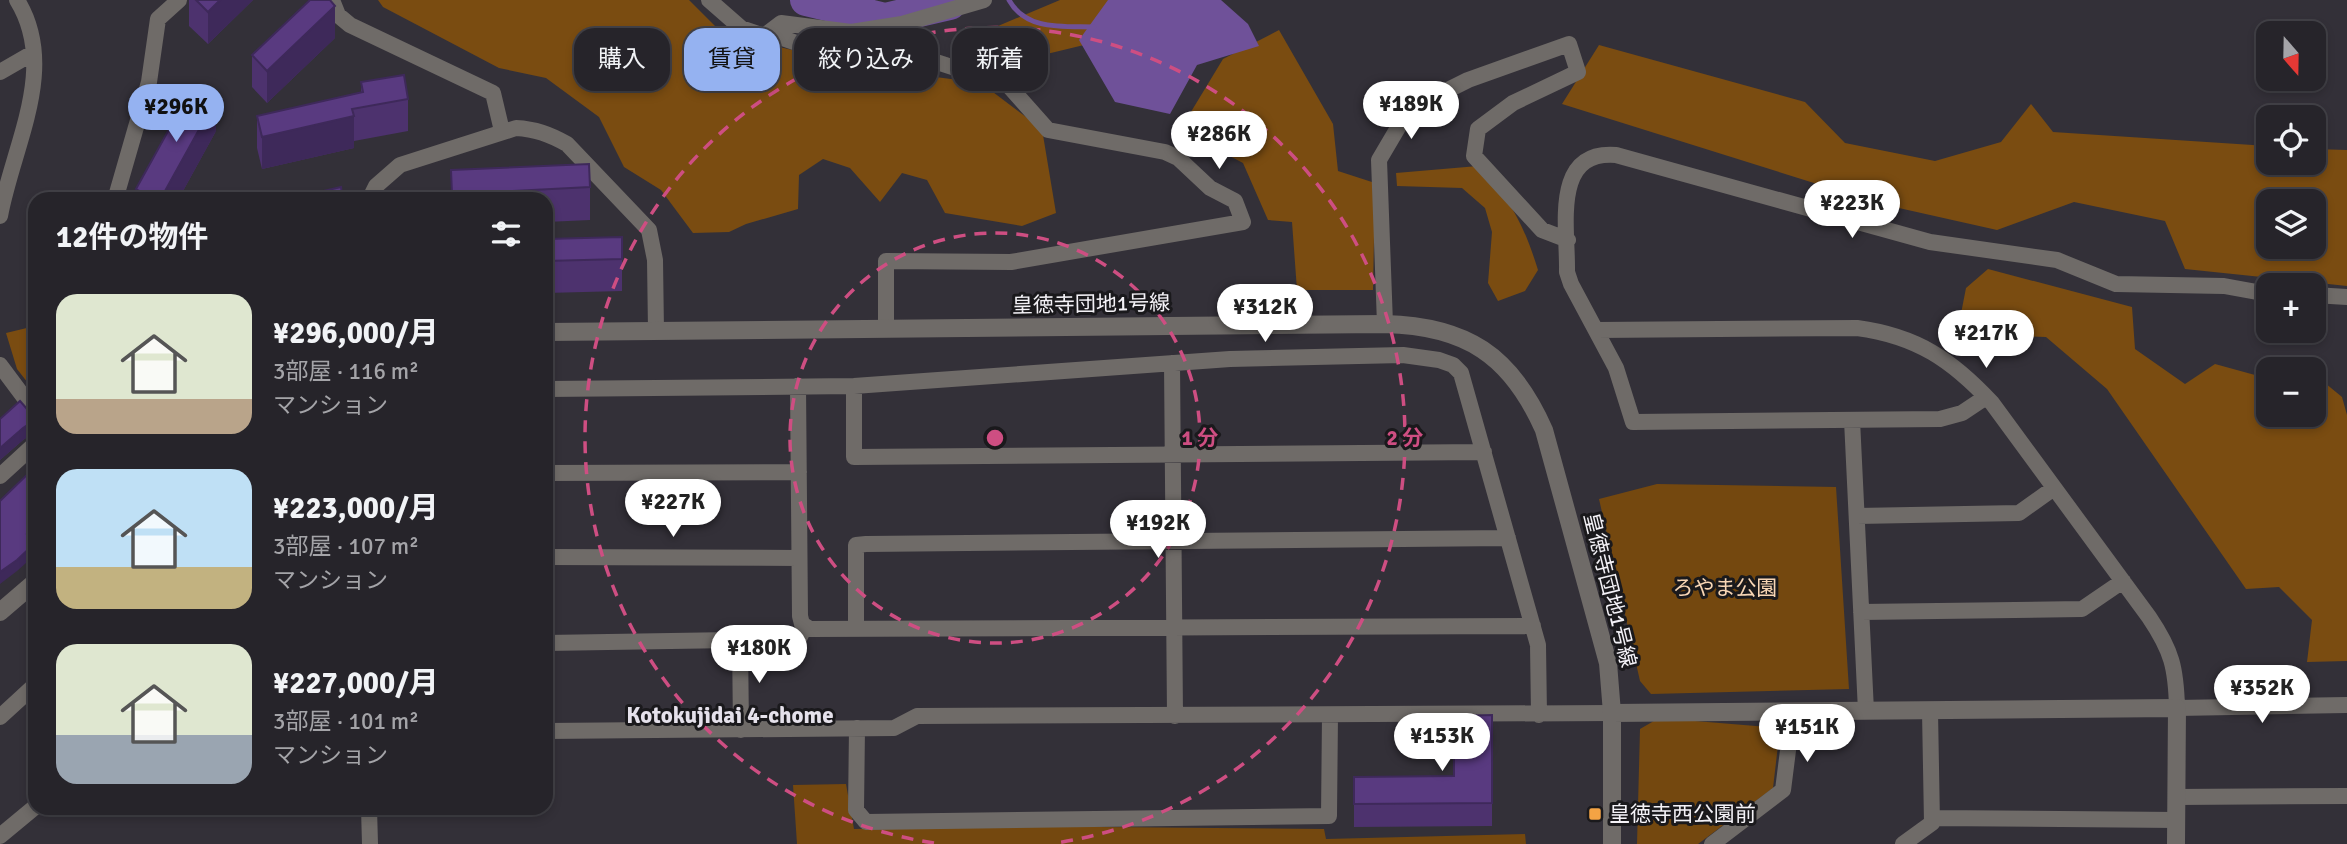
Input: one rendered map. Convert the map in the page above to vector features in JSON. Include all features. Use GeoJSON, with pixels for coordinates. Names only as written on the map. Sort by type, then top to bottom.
{"type":"FeatureCollection","features":[{"type":"Feature","properties":{"kind":"street"},"geometry":{"type":"LineString","coordinates":[[0,216],[3,182],[33,99],[30,22],[17,0]]}},
{"type":"Feature","properties":{"kind":"street"},"geometry":{"type":"LineString","coordinates":[[118,192],[149,82],[158,19],[179,0]]}},
{"type":"Feature","properties":{"kind":"street"},"geometry":{"type":"LineString","coordinates":[[332,0],[338,15],[349,25],[493,93],[502,131]]}},
{"type":"Feature","properties":{"kind":"street"},"geometry":{"type":"LineString","coordinates":[[709,0],[741,28]]}},
{"type":"Feature","properties":{"kind":"street"},"geometry":{"type":"LineString","coordinates":[[774,28],[781,23],[851,32],[902,24],[984,0]]}},
{"type":"Feature","properties":{"kind":"street"},"geometry":{"type":"LineString","coordinates":[[780,37],[825,53],[856,57],[909,53],[958,69],[990,70],[999,75],[1048,130],[1166,152],[1178,158],[1210,188],[1235,201],[1243,222],[1011,262],[887,261],[886,329]]}},
{"type":"Feature","properties":{"kind":"street"},"geometry":{"type":"LineString","coordinates":[[1385,324],[1379,160],[1399,126],[1418,105],[1468,80],[1569,44],[1578,72],[1513,103],[1478,130],[1474,156],[1542,230],[1568,240]]}},
{"type":"Feature","properties":{"kind":"street"},"geometry":{"type":"LineString","coordinates":[[0,72],[33,53]]}},
{"type":"Feature","properties":{"kind":"street"},"geometry":{"type":"LineString","coordinates":[[373,192],[376,186],[400,165],[502,131],[535,129],[566,144],[642,221],[654,243],[656,331]]}},
{"type":"Feature","properties":{"kind":"street"},"geometry":{"type":"LineString","coordinates":[[1986,397],[1962,413],[1941,419],[1633,422],[1626,393],[1597,330],[1570,284],[1568,188],[1572,174],[1592,156],[1616,155],[1930,242],[2057,261],[2116,284],[2224,286],[2256,292]]}},
{"type":"Feature","properties":{"kind":"street"},"geometry":{"type":"LineString","coordinates":[[2326,295],[2347,296]]}},
{"type":"Feature","properties":{"kind":"street","name":"皇徳寺団地1号線"},"geometry":{"type":"LineString","coordinates":[[553,332],[1385,324],[1443,330],[1483,348],[1502,364],[1532,404],[1544,430],[1604,645],[1612,713],[1612,844]]}},
{"type":"Feature","properties":{"kind":"street"},"geometry":{"type":"LineString","coordinates":[[1597,330],[1857,328],[1881,331],[1925,347],[1948,361],[1986,397],[2123,581],[2171,653],[2176,672],[2176,844]]}},
{"type":"Feature","properties":{"kind":"street"},"geometry":{"type":"LineString","coordinates":[[553,389],[854,386],[1172,363],[1403,355],[1439,360],[1461,373],[1533,626],[1538,645],[1539,715]]}},
{"type":"Feature","properties":{"kind":"street"},"geometry":{"type":"LineString","coordinates":[[1172,363],[1175,716]]}},
{"type":"Feature","properties":{"kind":"street"},"geometry":{"type":"LineString","coordinates":[[0,365],[6,388],[28,406]]}},
{"type":"Feature","properties":{"kind":"street"},"geometry":{"type":"LineString","coordinates":[[798,386],[800,616],[805,626],[810,629],[1533,626]]}},
{"type":"Feature","properties":{"kind":"street"},"geometry":{"type":"LineString","coordinates":[[854,386],[854,457],[1483,452]]}},
{"type":"Feature","properties":{"kind":"street"},"geometry":{"type":"LineString","coordinates":[[1852,420],[1866,711]]}},
{"type":"Feature","properties":{"kind":"street"},"geometry":{"type":"LineString","coordinates":[[0,477],[28,451]]}},
{"type":"Feature","properties":{"kind":"street"},"geometry":{"type":"LineString","coordinates":[[553,473],[799,472]]}},
{"type":"Feature","properties":{"kind":"street"},"geometry":{"type":"LineString","coordinates":[[1857,516],[2019,513],[2054,488]]}},
{"type":"Feature","properties":{"kind":"street"},"geometry":{"type":"LineString","coordinates":[[856,629],[856,545],[1508,538]]}},
{"type":"Feature","properties":{"kind":"street"},"geometry":{"type":"LineString","coordinates":[[553,557],[799,558]]}},
{"type":"Feature","properties":{"kind":"street"},"geometry":{"type":"LineString","coordinates":[[1861,612],[2082,609],[2123,581]]}},
{"type":"Feature","properties":{"kind":"street"},"geometry":{"type":"LineString","coordinates":[[0,612],[28,588]]}},
{"type":"Feature","properties":{"kind":"street"},"geometry":{"type":"LineString","coordinates":[[553,643],[799,639],[805,626]]}},
{"type":"Feature","properties":{"kind":"street"},"geometry":{"type":"LineString","coordinates":[[740,640],[741,730]]}},
{"type":"Feature","properties":{"kind":"street"},"geometry":{"type":"LineString","coordinates":[[0,717],[28,691]]}},
{"type":"Feature","properties":{"kind":"street"},"geometry":{"type":"LineString","coordinates":[[553,731],[894,728],[917,716],[1539,715],[2347,705]]}},
{"type":"Feature","properties":{"kind":"street"},"geometry":{"type":"LineString","coordinates":[[1712,844],[1783,790],[1793,710]]}},
{"type":"Feature","properties":{"kind":"street"},"geometry":{"type":"LineString","coordinates":[[1903,844],[1932,823],[1930,711]]}},
{"type":"Feature","properties":{"kind":"street"},"geometry":{"type":"LineString","coordinates":[[857,728],[856,810],[866,822],[1329,816],[1330,715]]}},
{"type":"Feature","properties":{"kind":"street"},"geometry":{"type":"LineString","coordinates":[[2176,797],[2347,796]]}},
{"type":"Feature","properties":{"kind":"street"},"geometry":{"type":"LineString","coordinates":[[0,836],[28,813]]}},
{"type":"Feature","properties":{"kind":"street"},"geometry":{"type":"LineString","coordinates":[[369,815],[370,844]]}},
{"type":"Feature","properties":{"kind":"street"},"geometry":{"type":"LineString","coordinates":[[1932,818],[2177,820]]}},
{"type":"Feature","properties":{"kind":"green space","name":"ろやま公園"},"geometry":{"type":"Polygon","coordinates":[[[1657,484],[1836,487],[1849,689],[1651,694],[1640,681],[1599,499],[1657,484]]]}},
{"type":"Feature","properties":{"kind":"green space"},"geometry":{"type":"Polygon","coordinates":[[[1659,718],[1780,728],[1773,788],[1698,844],[1637,844],[1640,729],[1659,718]]]}},
{"type":"Feature","properties":{"kind":"green space"},"geometry":{"type":"Polygon","coordinates":[[[846,784],[854,829],[993,826],[1324,829],[1326,839],[1525,834],[1526,844],[797,844],[793,785],[846,784]]]}},
{"type":"Feature","properties":{"kind":"shaded area"},"geometry":{"type":"Polygon","coordinates":[[[378,0],[689,0],[717,28],[684,28],[684,91],[780,91],[780,47],[794,50],[794,91],[938,91],[938,77],[952,79],[952,91],[992,91],[1042,129],[1056,213],[1022,226],[945,213],[927,180],[902,173],[880,202],[850,168],[823,159],[799,175],[798,209],[746,224],[729,232],[693,233],[661,190],[624,167],[599,117],[546,78],[499,68],[383,7],[378,0]]]}},
{"type":"Feature","properties":{"kind":"shaded area"},"geometry":{"type":"Polygon","coordinates":[[[1060,0],[1109,0],[1084,45],[1048,54],[1048,28],[998,26],[1060,0]]]}},
{"type":"Feature","properties":{"kind":"shaded area"},"geometry":{"type":"Polygon","coordinates":[[[1108,0],[1221,0],[1248,24],[1259,46],[1197,65],[1170,114],[1115,102],[1079,40],[1108,0]]]}},
{"type":"Feature","properties":{"kind":"shaded area"},"geometry":{"type":"Polygon","coordinates":[[[1279,30],[1333,124],[1338,171],[1375,183],[1373,290],[1297,290],[1292,222],[1268,220],[1243,163],[1180,130],[1223,59],[1279,30]]]}},
{"type":"Feature","properties":{"kind":"shaded area"},"geometry":{"type":"Polygon","coordinates":[[[1599,45],[1805,102],[1845,143],[1935,161],[2001,142],[2031,104],[2053,132],[2256,145],[2256,175],[2326,175],[2326,149],[2347,150],[2347,286],[2326,284],[2326,273],[2256,273],[2256,276],[2185,269],[2165,221],[2074,202],[1997,230],[1881,204],[1562,104],[1599,45]]]}},
{"type":"Feature","properties":{"kind":"shaded area"},"geometry":{"type":"Polygon","coordinates":[[[1478,166],[1515,214],[1538,270],[1525,291],[1498,301],[1488,283],[1492,232],[1485,208],[1462,188],[1397,186],[1396,173],[1478,166]]]}},
{"type":"Feature","properties":{"kind":"shaded area"},"geometry":{"type":"Polygon","coordinates":[[[1988,269],[2132,307],[2135,349],[2185,384],[2215,364],[2256,375],[2256,427],[2326,427],[2326,384],[2342,397],[2347,415],[2347,661],[2307,662],[2312,620],[2279,587],[2246,589],[2107,389],[2046,337],[1957,334],[1966,288],[1988,269]]]}},
{"type":"Feature","properties":{"kind":"shaded area"},"geometry":{"type":"Polygon","coordinates":[[[28,328],[28,383],[17,369],[6,333],[28,328]]]}},
{"type":"Feature","properties":{"kind":"building"},"geometry":{"type":"Polygon","coordinates":[[[196,0],[220,0],[208,12],[196,0]]]}},
{"type":"Feature","properties":{"kind":"building"},"geometry":{"type":"Polygon","coordinates":[[[310,0],[330,0],[335,6],[267,71],[252,55],[310,0]]]}},
{"type":"Feature","properties":{"kind":"building"},"geometry":{"type":"Polygon","coordinates":[[[404,75],[408,99],[352,109],[354,116],[262,137],[257,116],[363,92],[361,82],[404,75]]]}},
{"type":"Feature","properties":{"kind":"building"},"geometry":{"type":"Polygon","coordinates":[[[193,86],[216,99],[164,192],[141,192],[136,189],[193,86]]]}},
{"type":"Feature","properties":{"kind":"building"},"geometry":{"type":"Polygon","coordinates":[[[589,164],[590,187],[452,192],[451,170],[589,164]]]}},
{"type":"Feature","properties":{"kind":"building"},"geometry":{"type":"Polygon","coordinates":[[[341,187],[342,192],[319,192],[341,187]]]}},
{"type":"Feature","properties":{"kind":"building"},"geometry":{"type":"Polygon","coordinates":[[[622,237],[622,259],[553,261],[553,239],[622,237]]]}},
{"type":"Feature","properties":{"kind":"building"},"geometry":{"type":"Polygon","coordinates":[[[20,401],[28,410],[28,425],[0,448],[0,419],[20,401]]]}},
{"type":"Feature","properties":{"kind":"building"},"geometry":{"type":"Polygon","coordinates":[[[28,474],[28,550],[0,572],[0,501],[28,474]]]}},
{"type":"Feature","properties":{"kind":"building"},"geometry":{"type":"Polygon","coordinates":[[[1492,715],[1492,803],[1354,804],[1354,777],[1454,776],[1454,716],[1492,715]]]}},
{"type":"Feature","properties":{"kind":"waterway"},"geometry":{"type":"LineString","coordinates":[[806,0],[885,19],[950,4]]}},
{"type":"Feature","properties":{"kind":"waterway"},"geometry":{"type":"LineString","coordinates":[[1009,0],[1016,10],[1035,22],[1094,27]]}},
{"type":"Feature","properties":{"kind":"place","name":"皇徳寺西公園前"},"geometry":{"type":"Point","coordinates":[1595,814]}},
{"type":"Feature","properties":{"kind":"district","name":"Kotokujidai 4-chome"},"geometry":{"type":"Point","coordinates":[730,715]}}]}
